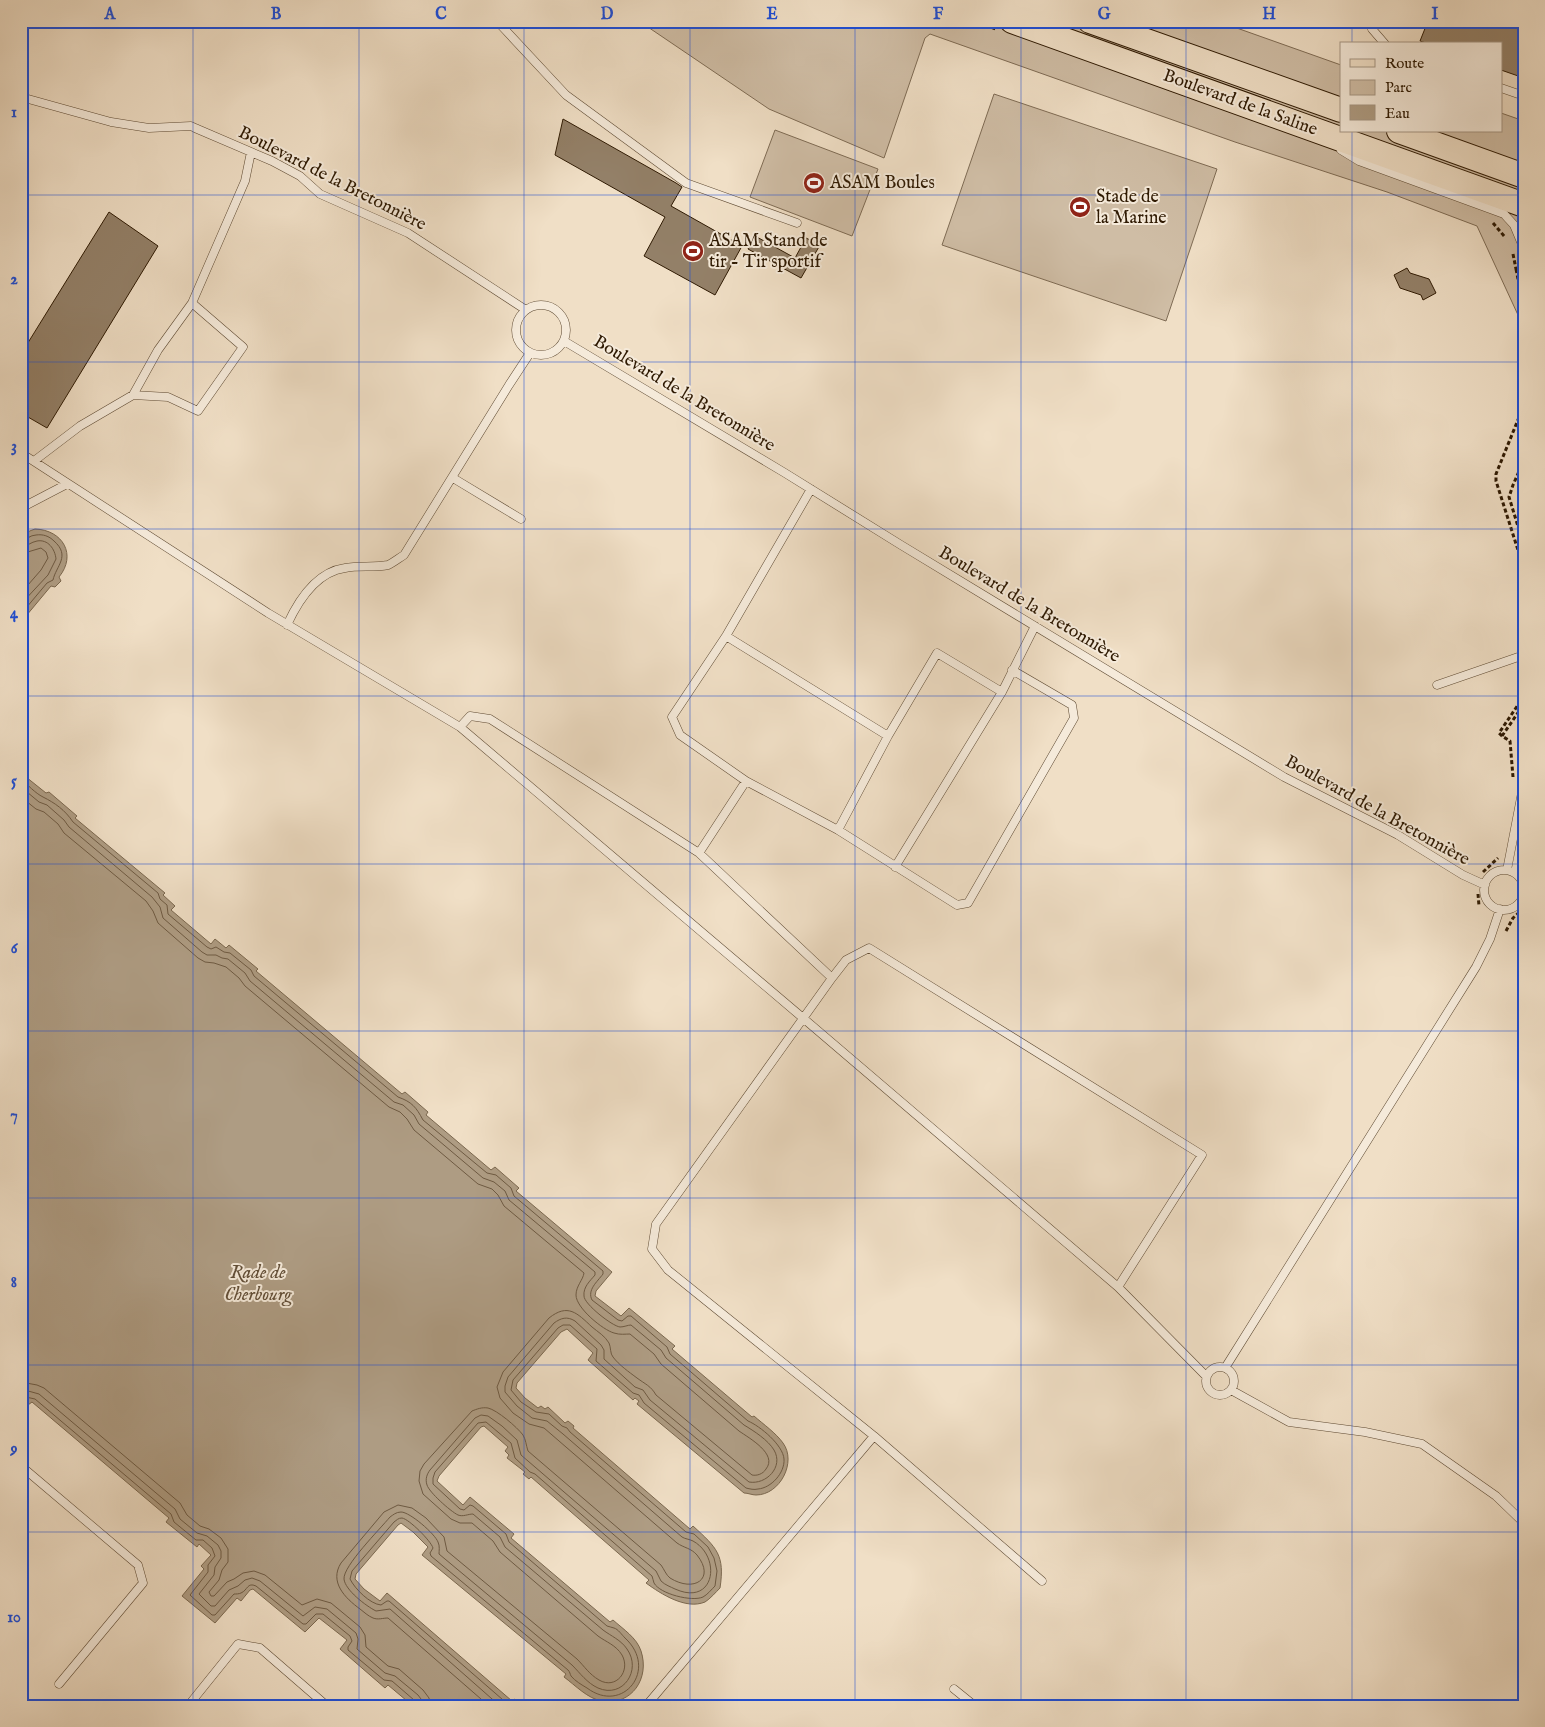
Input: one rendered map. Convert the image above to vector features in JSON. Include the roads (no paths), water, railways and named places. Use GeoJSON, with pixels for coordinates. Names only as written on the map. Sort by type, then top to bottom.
{"type":"FeatureCollection","features":[{"type":"Feature","properties":{"kind":"main road","name":"Boulevard de la Saline"},"geometry":{"type":"LineString","coordinates":[[1012,21],[1524,205]]}},
{"type":"Feature","properties":{"kind":"main road","name":"Boulevard de la Saline"},"geometry":{"type":"LineString","coordinates":[[1090,21],[1340,110]]}},
{"type":"Feature","properties":{"kind":"main road"},"geometry":{"type":"LineString","coordinates":[[1402,132],[1524,176]]}},
{"type":"Feature","properties":{"kind":"lane"},"geometry":{"type":"LineString","coordinates":[[497,21],[566,95],[686,183],[797,223]]}},
{"type":"Feature","properties":{"kind":"lane"},"geometry":{"type":"LineString","coordinates":[[1370,21],[1372,29],[1383,42]]}},
{"type":"Feature","properties":{"kind":"lane"},"geometry":{"type":"LineString","coordinates":[[1502,88],[1524,96]]}},
{"type":"Feature","properties":{"kind":"lane","name":"Boulevard de la Bretonnière"},"geometry":{"type":"LineString","coordinates":[[21,97],[112,122],[149,128],[192,126],[300,176],[320,194],[408,233],[526,310]]}},
{"type":"Feature","properties":{"kind":"lane"},"geometry":{"type":"LineString","coordinates":[[1299,124],[1359,161],[1504,214],[1514,225],[1524,249]]}},
{"type":"Feature","properties":{"kind":"lane"},"geometry":{"type":"LineString","coordinates":[[34,461],[80,426],[133,395],[158,350],[192,303],[245,181],[251,152]]}},
{"type":"Feature","properties":{"kind":"lane"},"geometry":{"type":"LineString","coordinates":[[133,395],[168,397],[198,412],[243,348],[192,303]]}},
{"type":"Feature","properties":{"kind":"lane"},"geometry":{"type":"LineString","coordinates":[[542,304],[551,306],[563,317],[566,325],[564,341],[554,352],[546,355],[530,353],[518,341],[516,324],[526,310],[542,304]]}},
{"type":"Feature","properties":{"kind":"lane","name":"Boulevard de la Bretonnière"},"geometry":{"type":"LineString","coordinates":[[564,341],[1284,777],[1398,835],[1463,875],[1484,885]]}},
{"type":"Feature","properties":{"kind":"lane"},"geometry":{"type":"LineString","coordinates":[[287,625],[295,608],[308,590],[327,574],[344,568],[376,567],[389,564],[404,555],[530,353]]}},
{"type":"Feature","properties":{"kind":"lane"},"geometry":{"type":"LineString","coordinates":[[21,453],[287,625],[460,728],[1118,1287],[1206,1376],[1206,1386],[1212,1393],[1220,1396],[1232,1390],[1233,1377],[1225,1368],[1216,1368],[1206,1376]]}},
{"type":"Feature","properties":{"kind":"lane"},"geometry":{"type":"LineString","coordinates":[[453,478],[521,519]]}},
{"type":"Feature","properties":{"kind":"lane"},"geometry":{"type":"LineString","coordinates":[[21,508],[68,484]]}},
{"type":"Feature","properties":{"kind":"lane"},"geometry":{"type":"LineString","coordinates":[[811,489],[726,636],[672,717],[680,735],[746,781],[838,830],[957,905],[968,903],[1074,718],[1072,705],[1012,670]]}},
{"type":"Feature","properties":{"kind":"lane"},"geometry":{"type":"LineString","coordinates":[[895,867],[1002,692],[1035,626]]}},
{"type":"Feature","properties":{"kind":"lane"},"geometry":{"type":"LineString","coordinates":[[726,636],[888,736]]}},
{"type":"Feature","properties":{"kind":"lane"},"geometry":{"type":"LineString","coordinates":[[838,830],[888,736],[937,653],[1002,692]]}},
{"type":"Feature","properties":{"kind":"lane"},"geometry":{"type":"LineString","coordinates":[[1437,685],[1524,655]]}},
{"type":"Feature","properties":{"kind":"lane"},"geometry":{"type":"LineString","coordinates":[[460,728],[470,716],[490,719],[699,853],[832,978]]}},
{"type":"Feature","properties":{"kind":"lane"},"geometry":{"type":"LineString","coordinates":[[699,853],[746,781]]}},
{"type":"Feature","properties":{"kind":"lane"},"geometry":{"type":"LineString","coordinates":[[1507,870],[1524,782]]}},
{"type":"Feature","properties":{"kind":"lane"},"geometry":{"type":"LineString","coordinates":[[1515,873],[1524,827]]}},
{"type":"Feature","properties":{"kind":"lane"},"geometry":{"type":"LineString","coordinates":[[1507,870],[1515,873],[1522,882],[1523,895],[1516,906],[1510,909],[1500,909],[1491,905],[1487,900],[1484,894],[1484,885],[1489,876],[1494,872],[1507,870]]}},
{"type":"Feature","properties":{"kind":"lane"},"geometry":{"type":"LineString","coordinates":[[1225,1368],[1476,966],[1490,939],[1500,909]]}},
{"type":"Feature","properties":{"kind":"lane"},"geometry":{"type":"LineString","coordinates":[[1042,1581],[874,1436],[668,1270],[652,1248],[656,1224],[832,978],[846,960],[869,948],[1202,1155],[1118,1287]]}},
{"type":"Feature","properties":{"kind":"lane"},"geometry":{"type":"LineString","coordinates":[[1232,1390],[1289,1422],[1365,1432],[1422,1444],[1496,1496],[1524,1523]]}},
{"type":"Feature","properties":{"kind":"lane"},"geometry":{"type":"LineString","coordinates":[[646,1706],[874,1436]]}},
{"type":"Feature","properties":{"kind":"lane"},"geometry":{"type":"LineString","coordinates":[[21,1466],[138,1565],[143,1583],[59,1684]]}},
{"type":"Feature","properties":{"kind":"lane"},"geometry":{"type":"LineString","coordinates":[[188,1706],[238,1644],[260,1648],[327,1706]]}},
{"type":"Feature","properties":{"kind":"lane"},"geometry":{"type":"LineString","coordinates":[[954,1689],[974,1706]]}},
{"type":"Feature","properties":{"kind":"water"},"geometry":{"type":"Polygon","coordinates":[[[35,529],[45,530],[60,539],[67,552],[67,560],[59,577],[61,581],[55,587],[51,586],[21,622],[21,537],[35,529]]]}},
{"type":"Feature","properties":{"kind":"water","name":"Rade de Cherbourg"},"geometry":{"type":"Polygon","coordinates":[[[21,773],[46,793],[49,792],[77,816],[75,818],[165,893],[163,895],[175,906],[171,910],[211,944],[215,939],[226,948],[229,945],[258,969],[256,971],[402,1094],[405,1092],[428,1112],[426,1115],[491,1170],[495,1167],[519,1188],[516,1191],[612,1272],[596,1291],[595,1296],[621,1316],[629,1308],[675,1346],[672,1349],[752,1417],[754,1416],[783,1443],[788,1459],[787,1468],[779,1484],[765,1494],[744,1493],[637,1404],[639,1401],[635,1398],[633,1400],[588,1360],[593,1353],[567,1329],[561,1332],[517,1383],[516,1388],[525,1398],[538,1408],[541,1406],[545,1409],[548,1407],[565,1423],[568,1421],[574,1426],[573,1428],[690,1529],[693,1526],[708,1540],[720,1560],[720,1588],[707,1601],[698,1604],[674,1600],[646,1583],[649,1580],[531,1477],[529,1479],[523,1474],[525,1472],[507,1458],[509,1455],[505,1451],[508,1447],[484,1426],[481,1427],[439,1476],[437,1481],[463,1505],[470,1497],[514,1534],[511,1538],[610,1622],[613,1620],[633,1638],[641,1651],[643,1671],[641,1680],[630,1694],[622,1699],[602,1701],[592,1698],[582,1691],[564,1677],[566,1674],[422,1555],[428,1547],[401,1523],[356,1574],[355,1579],[364,1589],[380,1601],[387,1593],[512,1701],[515,1699],[522,1706],[413,1706],[388,1685],[385,1688],[340,1649],[347,1640],[319,1618],[305,1632],[253,1589],[241,1601],[237,1598],[215,1623],[182,1596],[204,1569],[201,1566],[211,1555],[199,1544],[197,1547],[166,1522],[169,1518],[32,1402],[28,1405],[21,1399],[21,773]]]}},
{"type":"Feature","properties":{"kind":"place","name":"ASAM Boules"},"geometry":{"type":"Point","coordinates":[814,183]}},
{"type":"Feature","properties":{"kind":"place","name":"Stade de la Marine"},"geometry":{"type":"Point","coordinates":[1080,207]}},
{"type":"Feature","properties":{"kind":"place","name":"ASAM Stand de tir - Tir sportif"},"geometry":{"type":"Point","coordinates":[693,251]}}]}
